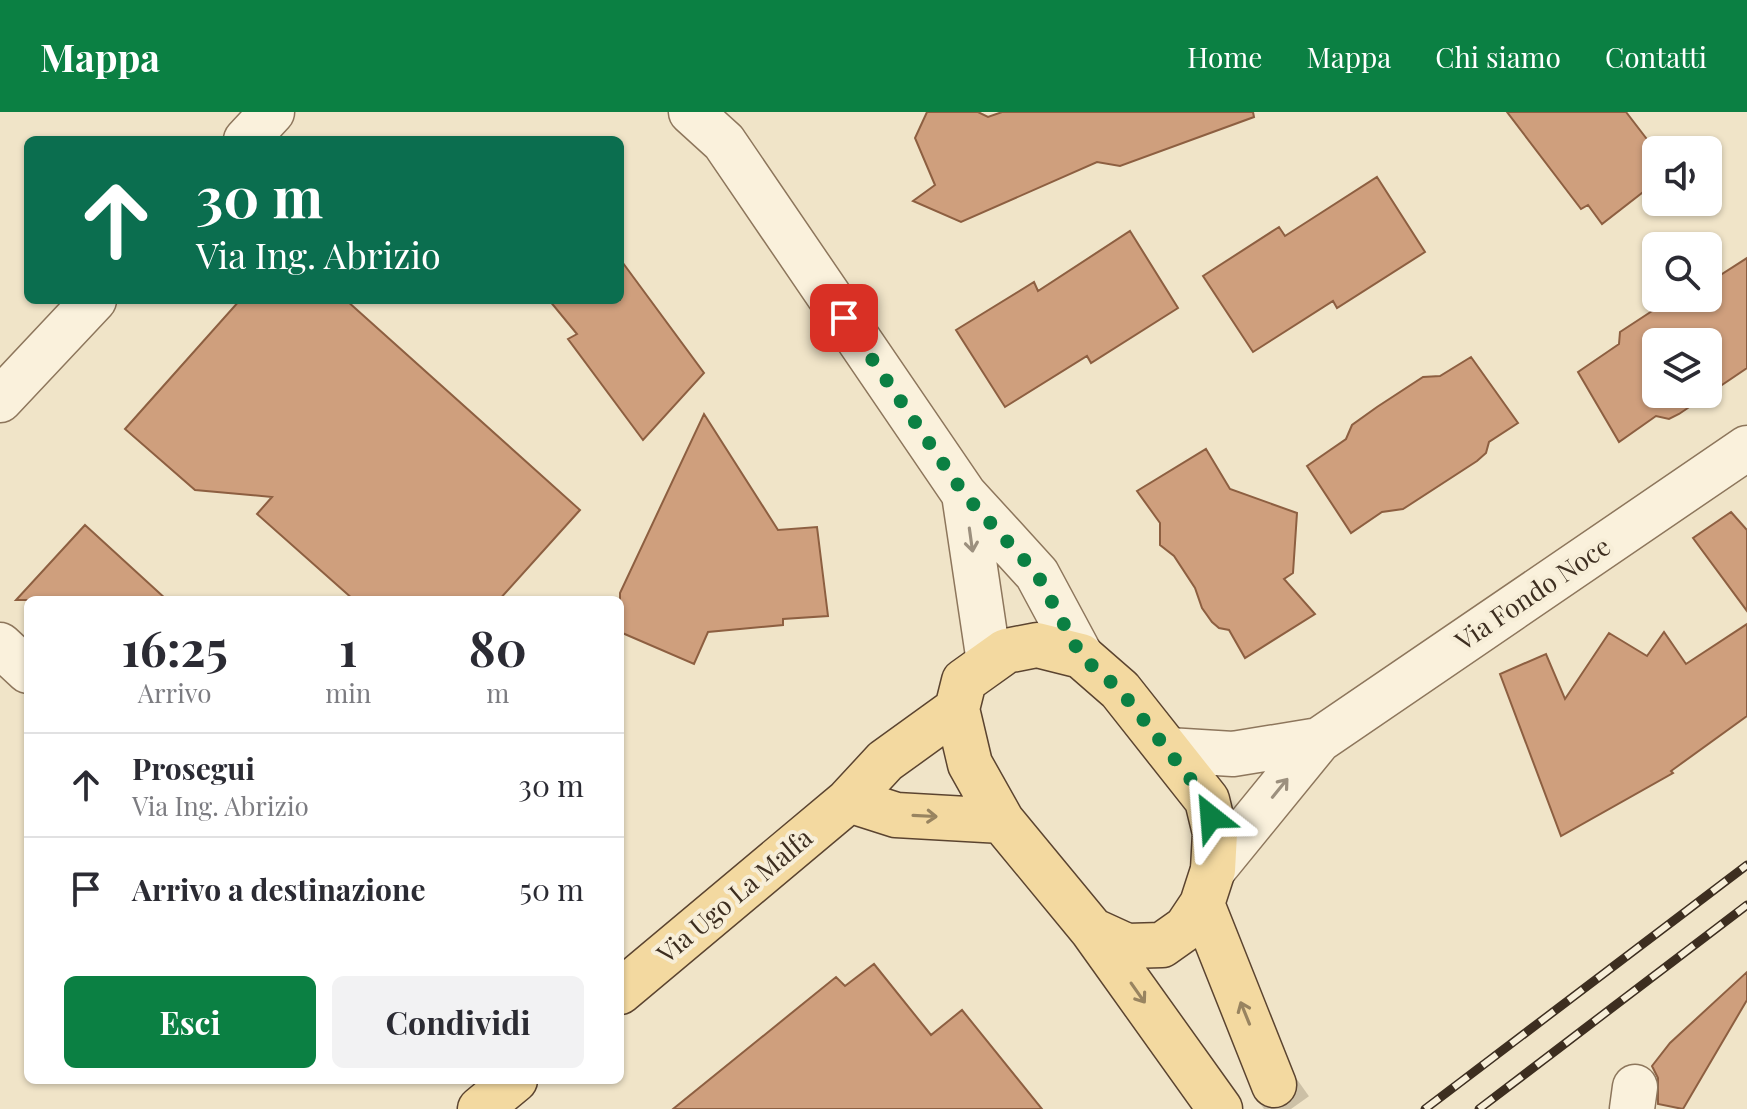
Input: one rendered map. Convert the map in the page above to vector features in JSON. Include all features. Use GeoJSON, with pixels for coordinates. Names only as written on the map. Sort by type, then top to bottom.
{"type":"FeatureCollection","features":[{"type":"Feature","properties":{"kind":"main road"},"geometry":{"type":"LineString","coordinates":[[1092,930],[1127,946],[1162,945],[1186,928],[1208,887],[1215,833],[1207,800],[1120,690],[1081,656],[1037,645],[1006,651],[964,681],[957,709],[970,764],[1002,821],[1092,930],[1220,1109]]}},
{"type":"Feature","properties":{"kind":"main road","name":"Via Ugo La Malfa"},"geometry":{"type":"LineString","coordinates":[[624,989],[849,800],[885,761],[957,709]]}},
{"type":"Feature","properties":{"kind":"main road"},"geometry":{"type":"LineString","coordinates":[[849,800],[896,815],[1002,821]]}},
{"type":"Feature","properties":{"kind":"main road"},"geometry":{"type":"LineString","coordinates":[[1208,887],[1274,1085]]}},
{"type":"Feature","properties":{"kind":"main road"},"geometry":{"type":"LineString","coordinates":[[480,1109],[510,1084]]}},
{"type":"Feature","properties":{"kind":"street"},"geometry":{"type":"LineString","coordinates":[[250,136],[272,112]]}},
{"type":"Feature","properties":{"kind":"street"},"geometry":{"type":"LineString","coordinates":[[691,112],[722,127],[964,494],[1037,574],[1081,656]]}},
{"type":"Feature","properties":{"kind":"street"},"geometry":{"type":"LineString","coordinates":[[0,399],[90,304]]}},
{"type":"Feature","properties":{"kind":"street","name":"Via Fondo Noce"},"geometry":{"type":"LineString","coordinates":[[1208,887],[1319,740],[1747,448]]}},
{"type":"Feature","properties":{"kind":"street"},"geometry":{"type":"LineString","coordinates":[[964,494],[989,662]]}},
{"type":"Feature","properties":{"kind":"street"},"geometry":{"type":"LineString","coordinates":[[0,645],[24,667]]}},
{"type":"Feature","properties":{"kind":"street","name":"Via Fondo Noce"},"geometry":{"type":"LineString","coordinates":[[1168,750],[1233,754],[1319,740]]}},
{"type":"Feature","properties":{"kind":"building"},"geometry":{"type":"Polygon","coordinates":[[[927,112],[978,112],[988,117],[1002,112],[1253,112],[1254,117],[1120,166],[1097,162],[961,222],[913,201],[935,185],[915,138],[927,112]]]}},
{"type":"Feature","properties":{"kind":"building"},"geometry":{"type":"Polygon","coordinates":[[[1507,112],[1626,112],[1644,136],[1642,136],[1642,193],[1602,224],[1588,205],[1581,209],[1507,112]]]}},
{"type":"Feature","properties":{"kind":"building"},"geometry":{"type":"Polygon","coordinates":[[[1377,177],[1425,252],[1337,308],[1333,301],[1253,352],[1203,276],[1279,227],[1285,236],[1377,177]]]}},
{"type":"Feature","properties":{"kind":"building"},"geometry":{"type":"Polygon","coordinates":[[[1130,231],[1178,308],[1091,363],[1087,356],[1005,407],[956,330],[1034,282],[1038,291],[1130,231]]]}},
{"type":"Feature","properties":{"kind":"building"},"geometry":{"type":"Polygon","coordinates":[[[1747,258],[1747,368],[1722,385],[1722,328],[1642,328],[1642,408],[1688,408],[1669,419],[1656,416],[1619,442],[1578,372],[1619,344],[1620,332],[1651,312],[1722,312],[1722,274],[1747,258]]]}},
{"type":"Feature","properties":{"kind":"building"},"geometry":{"type":"Polygon","coordinates":[[[624,264],[704,373],[643,440],[568,339],[577,334],[552,304],[624,304],[624,264]]]}},
{"type":"Feature","properties":{"kind":"building"},"geometry":{"type":"Polygon","coordinates":[[[236,304],[350,304],[580,510],[503,596],[349,596],[257,514],[272,497],[195,490],[125,429],[236,304]]]}},
{"type":"Feature","properties":{"kind":"building"},"geometry":{"type":"Polygon","coordinates":[[[1471,357],[1518,423],[1489,442],[1486,453],[1477,461],[1403,509],[1382,512],[1351,533],[1307,466],[1346,439],[1352,425],[1377,407],[1423,377],[1440,376],[1471,357]]]}},
{"type":"Feature","properties":{"kind":"building"},"geometry":{"type":"Polygon","coordinates":[[[704,414],[778,530],[817,527],[828,616],[783,619],[783,625],[708,632],[694,664],[624,634],[624,596],[620,593],[704,414]]]}},
{"type":"Feature","properties":{"kind":"building"},"geometry":{"type":"Polygon","coordinates":[[[1206,449],[1230,489],[1297,513],[1293,573],[1284,579],[1315,614],[1245,658],[1229,630],[1219,628],[1212,622],[1174,556],[1160,545],[1160,523],[1137,491],[1206,449]]]}},
{"type":"Feature","properties":{"kind":"building"},"geometry":{"type":"Polygon","coordinates":[[[1731,512],[1747,530],[1747,611],[1693,538],[1731,512]]]}},
{"type":"Feature","properties":{"kind":"building"},"geometry":{"type":"Polygon","coordinates":[[[85,525],[163,596],[24,596],[24,600],[16,600],[85,525]]]}},
{"type":"Feature","properties":{"kind":"building"},"geometry":{"type":"Polygon","coordinates":[[[1747,624],[1747,716],[1671,771],[1673,773],[1561,836],[1500,674],[1546,654],[1565,699],[1609,633],[1647,656],[1664,632],[1686,664],[1747,624]]]}},
{"type":"Feature","properties":{"kind":"building"},"geometry":{"type":"Polygon","coordinates":[[[874,964],[931,1035],[962,1010],[1042,1109],[673,1109],[836,977],[845,986],[874,964]]]}},
{"type":"Feature","properties":{"kind":"building"},"geometry":{"type":"Polygon","coordinates":[[[1747,972],[1747,1000],[1683,1109],[1658,1104],[1658,1078],[1652,1066],[1670,1043],[1747,972]]]}},
{"type":"Feature","properties":{"kind":"tunnel"},"geometry":{"type":"LineString","coordinates":[[1274,1085],[1291,1109]]}},
{"type":"Feature","properties":{"kind":"railway"},"geometry":{"type":"LineString","coordinates":[[1425,1109],[1747,865]]}},
{"type":"Feature","properties":{"kind":"railway"},"geometry":{"type":"LineString","coordinates":[[1479,1109],[1747,905]]}},
{"type":"Feature","properties":{"kind":"route"},"geometry":{"type":"LineString","coordinates":[[844,318],[964,494],[1037,574],[1081,656],[1120,690],[1207,800],[1211,817]]}}]}
